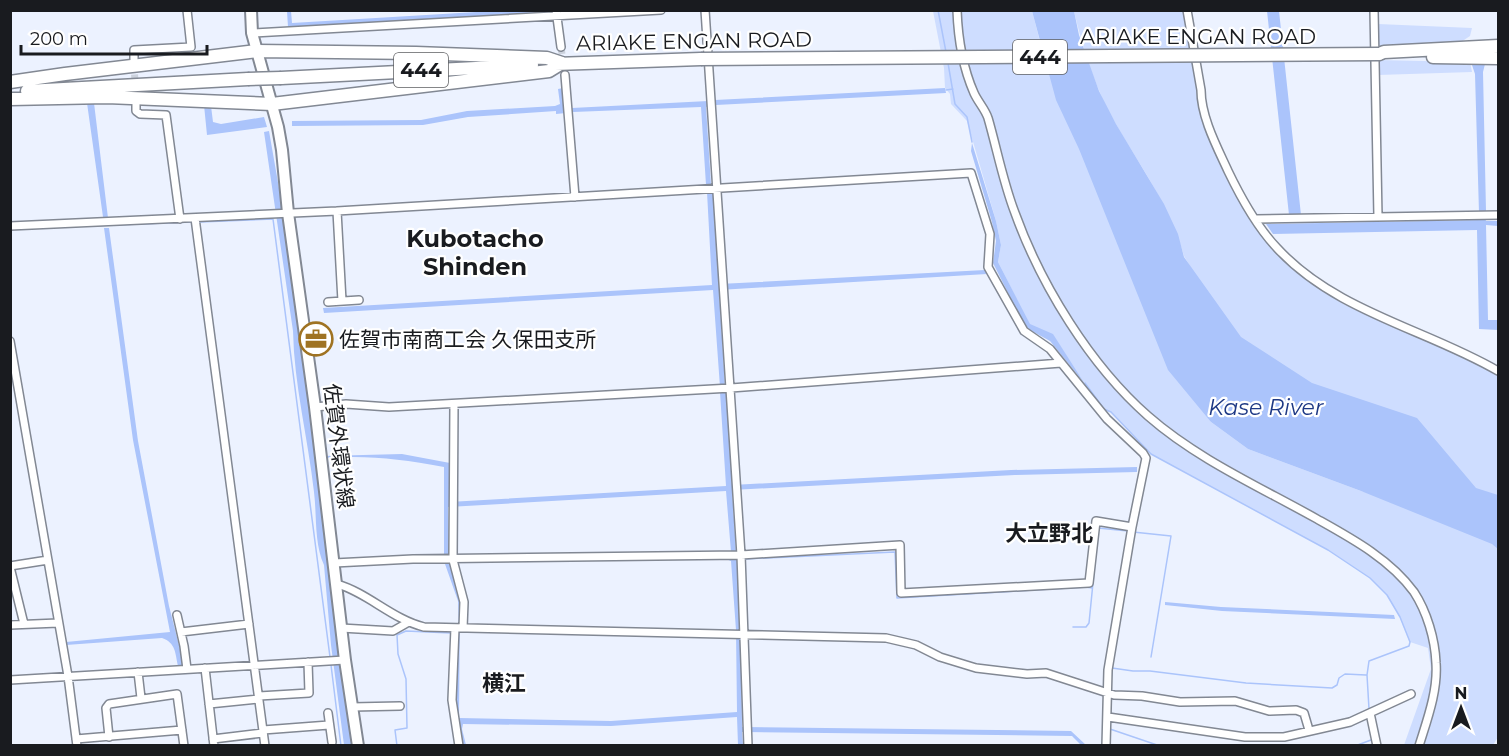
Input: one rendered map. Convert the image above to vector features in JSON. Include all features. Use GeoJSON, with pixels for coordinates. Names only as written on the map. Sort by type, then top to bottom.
{"type":"FeatureCollection","features":[{"type":"Feature","properties":{"kind":"highway"},"geometry":{"type":"LineString","coordinates":[[1378,54],[1498,46]]}},
{"type":"Feature","properties":{"kind":"highway"},"geometry":{"type":"LineString","coordinates":[[10,82],[257,51],[416,53],[547,58],[564,69]]}},
{"type":"Feature","properties":{"kind":"highway"},"geometry":{"type":"LineString","coordinates":[[1378,54],[1498,58]]}},
{"type":"Feature","properties":{"kind":"highway","name":"ARIAKE ENGAN ROAD"},"geometry":{"type":"LineString","coordinates":[[10,92],[248,79],[564,69],[701,59],[1378,54]]}},
{"type":"Feature","properties":{"kind":"highway"},"geometry":{"type":"LineString","coordinates":[[10,99],[107,98],[272,104],[564,69]]}},
{"type":"Feature","properties":{"kind":"main road","name":"佐賀外環状線"},"geometry":{"type":"LineString","coordinates":[[251,10],[252,33],[282,150],[286,213],[315,407],[337,585],[341,628],[339,660],[352,708],[358,746]]}},
{"type":"Feature","properties":{"kind":"street"},"geometry":{"type":"LineString","coordinates":[[134,62],[135,50],[191,47],[187,10]]}},
{"type":"Feature","properties":{"kind":"street"},"geometry":{"type":"LineString","coordinates":[[252,33],[556,13],[662,10]]}},
{"type":"Feature","properties":{"kind":"street"},"geometry":{"type":"LineString","coordinates":[[705,10],[737,487],[736,555],[745,636],[748,746]]}},
{"type":"Feature","properties":{"kind":"street"},"geometry":{"type":"LineString","coordinates":[[957,10],[957,28],[964,63],[974,93],[987,114],[1015,213],[1055,297],[1083,341],[1108,373],[1147,415],[1174,436],[1210,459],[1366,547],[1390,567],[1414,593],[1434,641],[1437,665],[1432,700],[1419,746]]}},
{"type":"Feature","properties":{"kind":"street"},"geometry":{"type":"LineString","coordinates":[[1187,10],[1201,90],[1201,104],[1239,193],[1276,248],[1327,290],[1361,308],[1479,359],[1498,371]]}},
{"type":"Feature","properties":{"kind":"street"},"geometry":{"type":"LineString","coordinates":[[1374,10],[1378,217]]}},
{"type":"Feature","properties":{"kind":"street"},"geometry":{"type":"LineString","coordinates":[[556,13],[561,47]]}},
{"type":"Feature","properties":{"kind":"street"},"geometry":{"type":"LineString","coordinates":[[564,69],[575,197]]}},
{"type":"Feature","properties":{"kind":"street"},"geometry":{"type":"LineString","coordinates":[[136,101],[136,111],[140,114],[166,115],[180,219]]}},
{"type":"Feature","properties":{"kind":"street"},"geometry":{"type":"LineString","coordinates":[[10,226],[337,211],[971,173],[990,234],[988,267],[1024,331],[1050,349],[1107,419],[1146,458],[1131,530],[1108,670],[1111,717],[1106,746]]}},
{"type":"Feature","properties":{"kind":"street"},"geometry":{"type":"LineString","coordinates":[[337,211],[342,301]]}},
{"type":"Feature","properties":{"kind":"street"},"geometry":{"type":"LineString","coordinates":[[1256,219],[1498,215]]}},
{"type":"Feature","properties":{"kind":"street"},"geometry":{"type":"LineString","coordinates":[[195,218],[265,746]]}},
{"type":"Feature","properties":{"kind":"street"},"geometry":{"type":"LineString","coordinates":[[328,302],[359,300]]}},
{"type":"Feature","properties":{"kind":"street"},"geometry":{"type":"LineString","coordinates":[[10,341],[68,676],[76,742],[182,730]]}},
{"type":"Feature","properties":{"kind":"street"},"geometry":{"type":"LineString","coordinates":[[315,407],[346,404],[390,407],[719,389],[1061,363]]}},
{"type":"Feature","properties":{"kind":"street"},"geometry":{"type":"LineString","coordinates":[[454,404],[449,560],[464,602],[464,628]]}},
{"type":"Feature","properties":{"kind":"street"},"geometry":{"type":"LineString","coordinates":[[334,563],[736,555],[900,545],[901,592],[1089,583],[1096,522],[1131,530]]}},
{"type":"Feature","properties":{"kind":"street"},"geometry":{"type":"LineString","coordinates":[[24,624],[10,567],[48,560]]}},
{"type":"Feature","properties":{"kind":"street"},"geometry":{"type":"LineString","coordinates":[[337,585],[350,588],[407,623],[424,627],[455,631],[464,628],[886,638],[916,645],[940,657],[976,668],[1027,674],[1046,673],[1110,694],[1180,702],[1235,701],[1269,711],[1296,710],[1304,713],[1309,730]]}},
{"type":"Feature","properties":{"kind":"street"},"geometry":{"type":"LineString","coordinates":[[177,615],[187,669]]}},
{"type":"Feature","properties":{"kind":"street"},"geometry":{"type":"LineString","coordinates":[[10,625],[58,623]]}},
{"type":"Feature","properties":{"kind":"street"},"geometry":{"type":"LineString","coordinates":[[341,628],[393,631],[407,623]]}},
{"type":"Feature","properties":{"kind":"street"},"geometry":{"type":"LineString","coordinates":[[181,632],[249,624]]}},
{"type":"Feature","properties":{"kind":"street"},"geometry":{"type":"LineString","coordinates":[[455,631],[452,700],[459,746]]}},
{"type":"Feature","properties":{"kind":"street"},"geometry":{"type":"LineString","coordinates":[[10,680],[339,660]]}},
{"type":"Feature","properties":{"kind":"street"},"geometry":{"type":"LineString","coordinates":[[209,704],[309,693],[308,662]]}},
{"type":"Feature","properties":{"kind":"street"},"geometry":{"type":"LineString","coordinates":[[205,668],[213,742],[263,731],[329,725]]}},
{"type":"Feature","properties":{"kind":"street"},"geometry":{"type":"LineString","coordinates":[[138,672],[141,698]]}},
{"type":"Feature","properties":{"kind":"street"},"geometry":{"type":"LineString","coordinates":[[109,737],[106,708],[109,704],[177,694],[184,746]]}},
{"type":"Feature","properties":{"kind":"street"},"geometry":{"type":"LineString","coordinates":[[1111,717],[1245,737],[1284,737],[1350,722],[1412,694]]}},
{"type":"Feature","properties":{"kind":"street"},"geometry":{"type":"LineString","coordinates":[[352,708],[400,706]]}},
{"type":"Feature","properties":{"kind":"street"},"geometry":{"type":"LineString","coordinates":[[328,713],[332,742]]}},
{"type":"Feature","properties":{"kind":"street"},"geometry":{"type":"LineString","coordinates":[[1370,713],[1377,746]]}},
{"type":"Feature","properties":{"kind":"shaded area"},"geometry":{"type":"Polygon","coordinates":[[[933,11],[1032,11],[1043,53],[1211,422],[1248,449],[1361,491],[1427,510],[1498,539],[1498,737],[1493,745],[1404,745],[1431,669],[1428,648],[1410,642],[1400,617],[1387,595],[1370,578],[1328,550],[1151,454],[1111,412],[1104,409],[1053,335],[1030,325],[998,262],[1001,245],[996,221],[967,121],[951,104],[950,94],[945,88],[944,68],[933,11]]]}},
{"type":"Feature","properties":{"kind":"shaded area"},"geometry":{"type":"Polygon","coordinates":[[[1074,11],[1184,11],[1217,155],[1236,195],[1273,249],[1298,274],[1345,305],[1490,368],[1498,374],[1498,503],[1283,425],[1184,256],[1164,205],[1109,113],[1091,70],[1074,11]]]}},
{"type":"Feature","properties":{"kind":"shaded area"},"geometry":{"type":"Polygon","coordinates":[[[1378,24],[1472,28],[1470,36],[1458,44],[1379,48],[1378,24]]]}},
{"type":"Feature","properties":{"kind":"shaded area"},"geometry":{"type":"Polygon","coordinates":[[[1377,60],[1470,62],[1472,72],[1378,75],[1377,60]]]}},
{"type":"Feature","properties":{"kind":"water"},"geometry":{"type":"Polygon","coordinates":[[[287,11],[291,11],[292,23],[493,11],[553,11],[553,13],[288,27],[287,11]]]}},
{"type":"Feature","properties":{"kind":"water","name":"Kase River"},"geometry":{"type":"Polygon","coordinates":[[[1032,11],[1074,11],[1079,35],[1099,91],[1164,204],[1178,234],[1184,257],[1241,337],[1312,383],[1417,418],[1476,488],[1498,495],[1498,549],[1492,544],[1361,491],[1248,449],[1211,422],[1168,370],[1079,149],[1056,100],[1032,11]]]}},
{"type":"Feature","properties":{"kind":"water"},"geometry":{"type":"Polygon","coordinates":[[[1267,11],[1279,11],[1301,215],[1289,215],[1267,11]]]}},
{"type":"Feature","properties":{"kind":"water"},"geometry":{"type":"Polygon","coordinates":[[[1485,64],[1483,72],[1486,211],[1479,213],[1475,74],[1472,65],[1485,64]]]}},
{"type":"Feature","properties":{"kind":"water"},"geometry":{"type":"Polygon","coordinates":[[[563,88],[566,113],[556,114],[556,111],[468,117],[423,125],[292,126],[292,121],[421,120],[467,111],[555,106],[560,104],[558,89],[563,88]]]}},
{"type":"Feature","properties":{"kind":"water"},"geometry":{"type":"Polygon","coordinates":[[[945,88],[946,93],[716,105],[715,100],[945,88]]]}},
{"type":"Feature","properties":{"kind":"water"},"geometry":{"type":"Polygon","coordinates":[[[708,101],[709,106],[706,107],[711,185],[706,185],[701,107],[573,112],[572,108],[708,101]]]}},
{"type":"Feature","properties":{"kind":"water"},"geometry":{"type":"Polygon","coordinates":[[[87,103],[94,103],[108,218],[103,217],[87,103]]]}},
{"type":"Feature","properties":{"kind":"water"},"geometry":{"type":"Polygon","coordinates":[[[204,105],[211,106],[213,122],[221,124],[264,117],[267,127],[207,135],[204,105]]]}},
{"type":"Feature","properties":{"kind":"water"},"geometry":{"type":"Polygon","coordinates":[[[269,131],[283,211],[282,217],[284,218],[331,576],[339,665],[342,672],[352,745],[344,745],[331,645],[324,565],[317,539],[314,492],[264,132],[269,131]]]}},
{"type":"Feature","properties":{"kind":"water"},"geometry":{"type":"Polygon","coordinates":[[[972,143],[996,221],[1001,245],[998,262],[1030,324],[1053,334],[1085,384],[1050,341],[1030,330],[1023,323],[993,263],[996,241],[971,151],[972,143]]]}},
{"type":"Feature","properties":{"kind":"water"},"geometry":{"type":"Polygon","coordinates":[[[713,191],[719,284],[985,270],[987,274],[719,290],[725,386],[720,387],[713,290],[324,313],[323,308],[712,285],[707,192],[713,191]]]}},
{"type":"Feature","properties":{"kind":"water"},"geometry":{"type":"Polygon","coordinates":[[[1485,218],[1486,221],[1498,221],[1498,226],[1486,225],[1488,320],[1498,320],[1498,330],[1479,329],[1477,230],[1273,234],[1266,224],[1478,220],[1485,218]]]}},
{"type":"Feature","properties":{"kind":"water"},"geometry":{"type":"Polygon","coordinates":[[[104,228],[109,228],[138,441],[169,606],[184,665],[178,666],[172,646],[162,638],[66,645],[66,642],[170,632],[133,440],[104,228]]]}},
{"type":"Feature","properties":{"kind":"water"},"geometry":{"type":"Polygon","coordinates":[[[720,392],[726,392],[732,485],[1011,470],[1137,467],[1137,472],[1015,475],[732,490],[736,551],[731,552],[726,491],[448,507],[448,558],[460,600],[459,718],[611,721],[737,712],[736,630],[731,561],[726,559],[737,558],[741,630],[742,727],[1071,731],[1086,745],[1081,745],[1072,736],[742,732],[743,745],[738,745],[737,717],[611,726],[463,724],[466,745],[463,745],[456,718],[455,703],[459,631],[458,601],[444,557],[444,467],[384,458],[325,458],[324,456],[402,454],[450,463],[449,502],[726,486],[720,392]]]}},
{"type":"Feature","properties":{"kind":"water"},"geometry":{"type":"Polygon","coordinates":[[[1165,602],[1221,607],[1394,615],[1395,619],[1222,611],[1165,605],[1165,602]]]}},
{"type":"Feature","properties":{"kind":"waterway"},"geometry":{"type":"LineString","coordinates":[[938,10],[946,52]]}},
{"type":"Feature","properties":{"kind":"waterway"},"geometry":{"type":"LineString","coordinates":[[948,63],[955,104],[967,117],[972,142]]}},
{"type":"Feature","properties":{"kind":"waterway"},"geometry":{"type":"LineString","coordinates":[[946,90],[953,89]]}},
{"type":"Feature","properties":{"kind":"waterway"},"geometry":{"type":"LineString","coordinates":[[200,222],[273,219],[330,657]]}},
{"type":"Feature","properties":{"kind":"waterway"},"geometry":{"type":"LineString","coordinates":[[62,227],[192,222]]}},
{"type":"Feature","properties":{"kind":"waterway"},"geometry":{"type":"LineString","coordinates":[[1085,383],[1104,409],[1111,412],[1151,454],[1328,550],[1370,578],[1387,595],[1400,617],[1410,642],[1409,646],[1369,661],[1367,675],[1369,709]]}},
{"type":"Feature","properties":{"kind":"waterway"},"geometry":{"type":"LineString","coordinates":[[1098,528],[1128,531]]}},
{"type":"Feature","properties":{"kind":"waterway"},"geometry":{"type":"LineString","coordinates":[[1133,532],[1171,536],[1151,657]]}},
{"type":"Feature","properties":{"kind":"waterway"},"geometry":{"type":"LineString","coordinates":[[744,559],[895,552],[897,598],[1092,588]]}},
{"type":"Feature","properties":{"kind":"waterway"},"geometry":{"type":"LineString","coordinates":[[1073,627],[1086,627],[1089,623],[1095,563]]}},
{"type":"Feature","properties":{"kind":"waterway"},"geometry":{"type":"LineString","coordinates":[[397,746],[395,730],[407,728],[406,679],[398,654],[397,635],[406,631],[451,633]]}},
{"type":"Feature","properties":{"kind":"waterway"},"geometry":{"type":"LineString","coordinates":[[331,665],[341,746]]}},
{"type":"Feature","properties":{"kind":"waterway"},"geometry":{"type":"LineString","coordinates":[[1111,683],[1112,668],[1246,683],[1332,688],[1345,674],[1366,675]]}},
{"type":"Feature","properties":{"kind":"waterway"},"geometry":{"type":"LineString","coordinates":[[1110,721],[1110,729],[1160,746]]}},
{"type":"Feature","properties":{"kind":"waterway"},"geometry":{"type":"LineString","coordinates":[[1355,746],[1371,740]]}},
{"type":"Feature","properties":{"kind":"tunnel"},"geometry":{"type":"LineString","coordinates":[[561,47],[565,75]]}},
{"type":"Feature","properties":{"kind":"tunnel"},"geometry":{"type":"LineString","coordinates":[[134,64],[136,101]]}},
{"type":"Feature","properties":{"kind":"place","name":"佐賀市南商工会 久保田支所"},"geometry":{"type":"Point","coordinates":[316,339]}},
{"type":"Feature","properties":{"kind":"district","name":"Kubotacho Shinden"},"geometry":{"type":"Point","coordinates":[475,252]}},
{"type":"Feature","properties":{"kind":"district","name":"大立野北"},"geometry":{"type":"Point","coordinates":[1049,533]}},
{"type":"Feature","properties":{"kind":"district","name":"横江"},"geometry":{"type":"Point","coordinates":[504,683]}}]}
